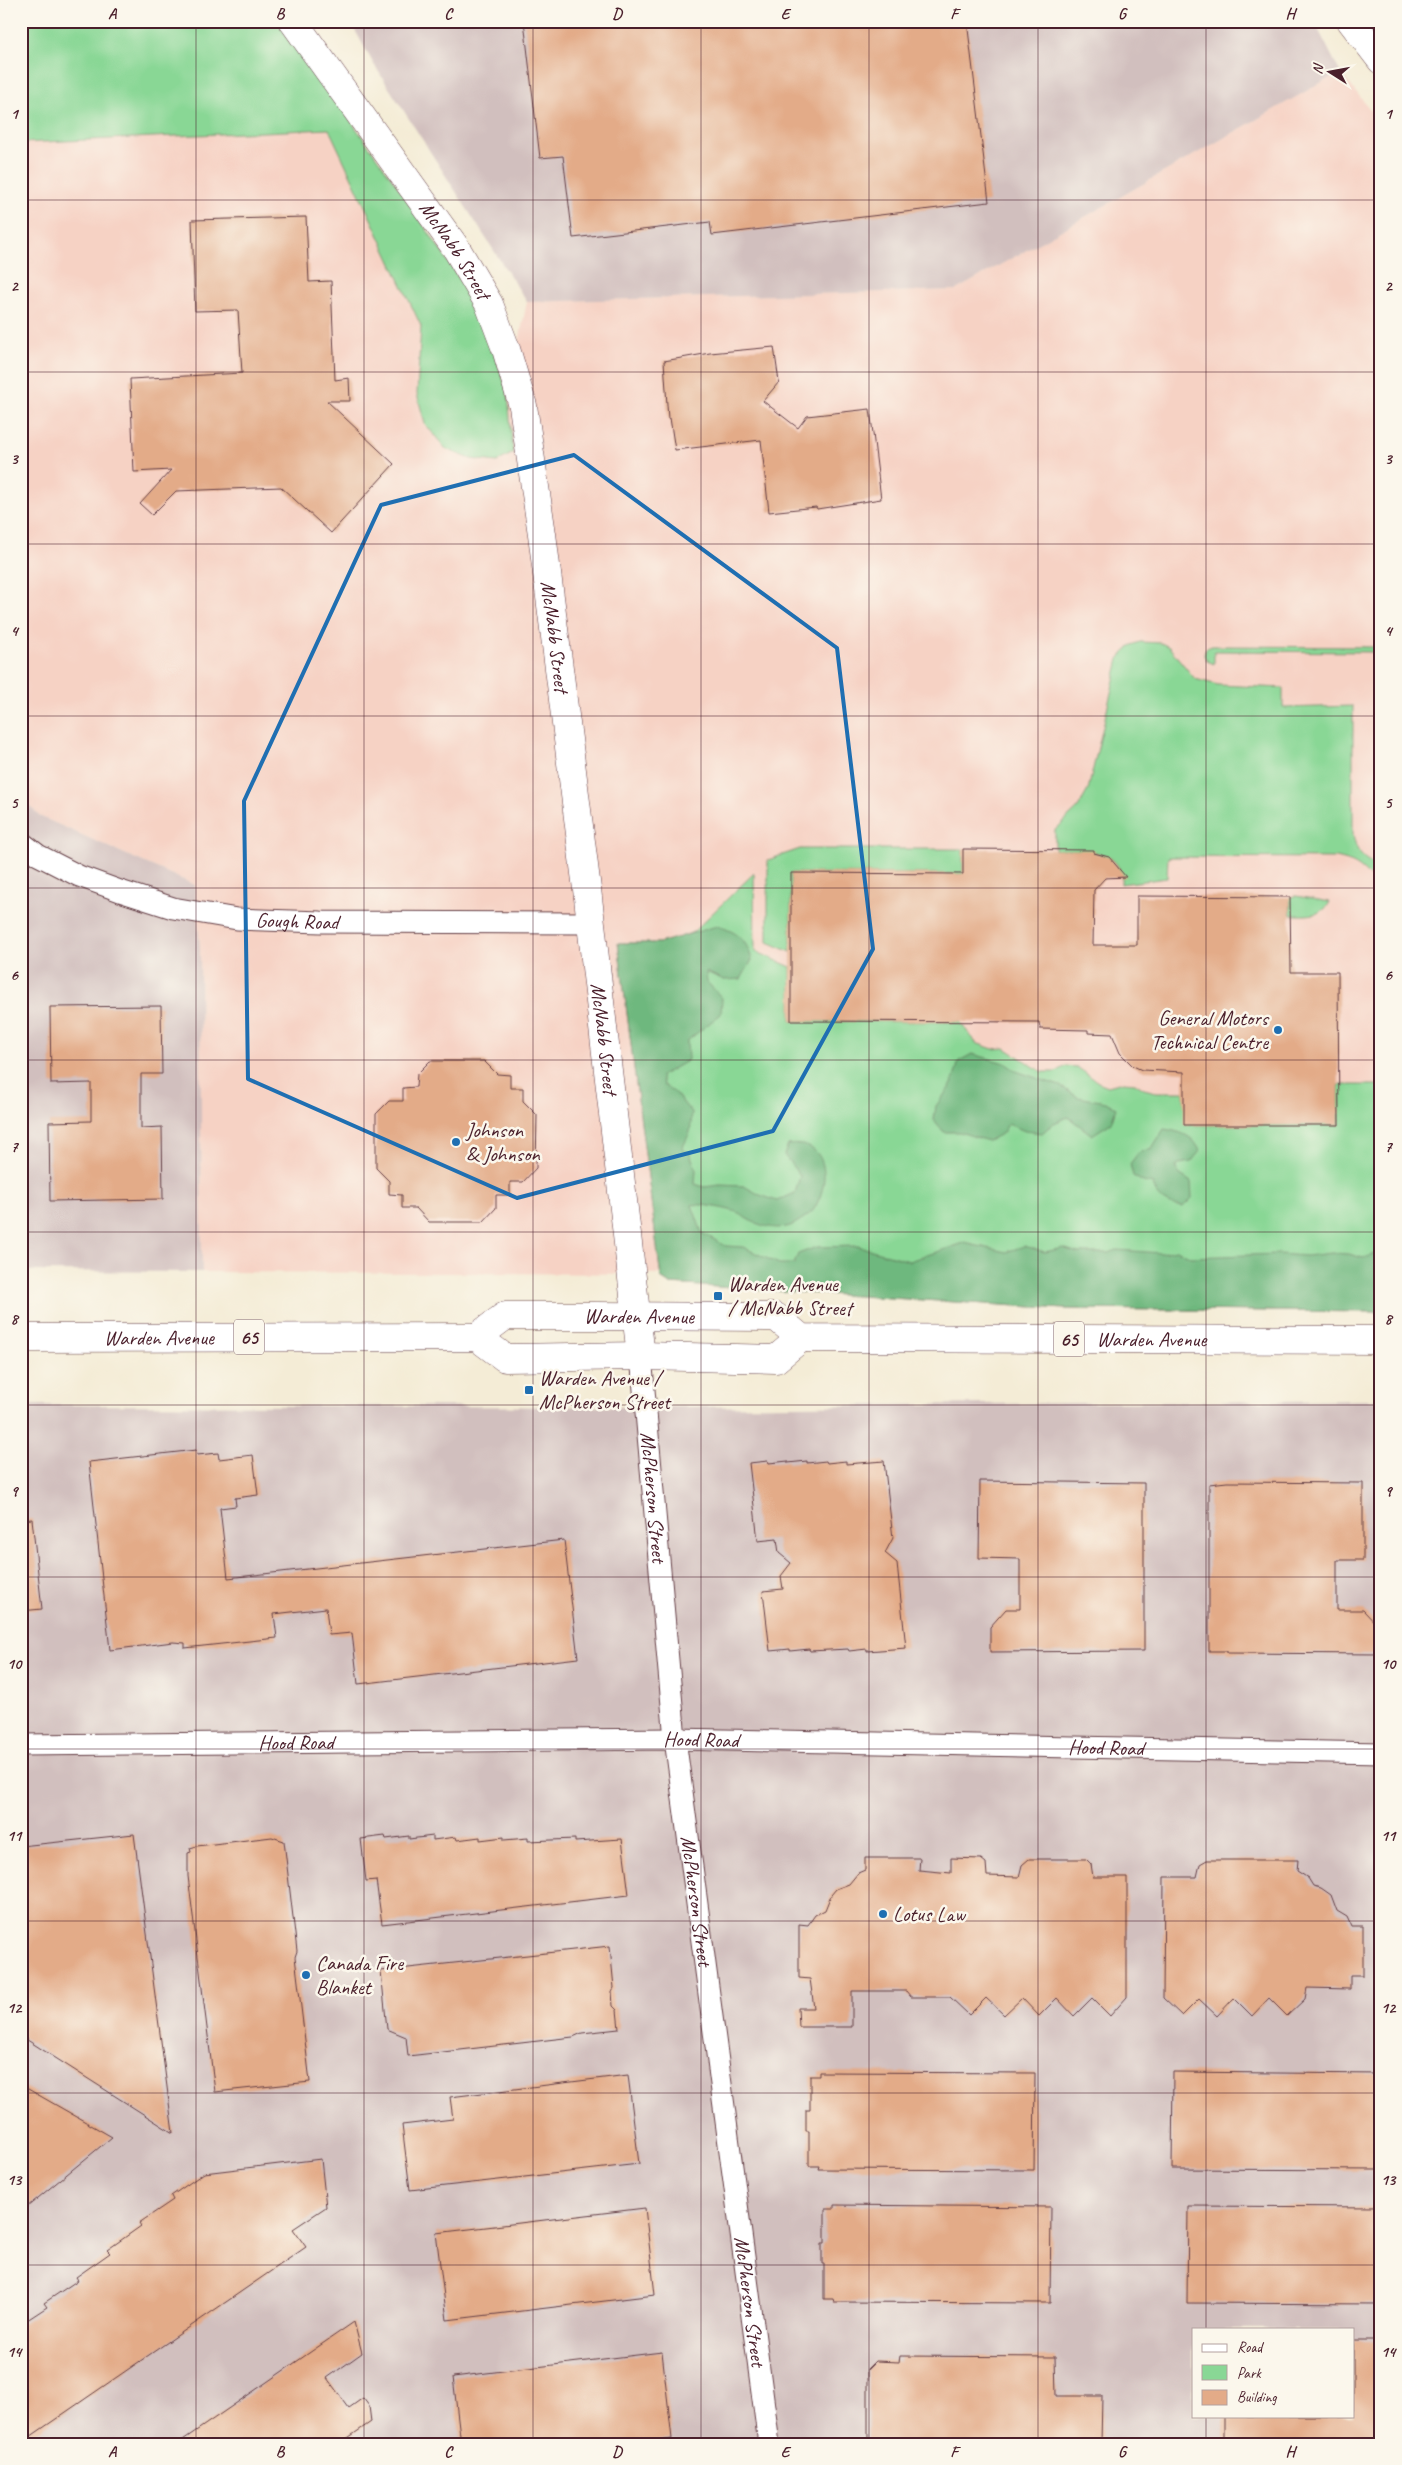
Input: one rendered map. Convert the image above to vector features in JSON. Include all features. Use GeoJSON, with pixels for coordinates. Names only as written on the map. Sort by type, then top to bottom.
{"type":"FeatureCollection","features":[{"type":"Feature","properties":{"kind":"main road","name":"McNabb Street"},"geometry":{"type":"LineString","coordinates":[[294,21],[456,248],[489,304],[524,406],[591,923],[641,1356]]}},
{"type":"Feature","properties":{"kind":"main road"},"geometry":{"type":"LineString","coordinates":[[1351,21],[1381,60]]}},
{"type":"Feature","properties":{"kind":"main road","name":"Warden Avenue"},"geometry":{"type":"LineString","coordinates":[[21,1338],[477,1337],[505,1316],[638,1318],[776,1317],[802,1338],[1381,1340]]}},
{"type":"Feature","properties":{"kind":"main road","name":"Warden Avenue"},"geometry":{"type":"LineString","coordinates":[[477,1337],[505,1358],[641,1356],[776,1359],[802,1338]]}},
{"type":"Feature","properties":{"kind":"street","name":"Gough Road"},"geometry":{"type":"LineString","coordinates":[[21,842],[38,855],[78,876],[174,908],[237,919],[330,922],[591,923]]}},
{"type":"Feature","properties":{"kind":"street","name":"McPherson Street"},"geometry":{"type":"LineString","coordinates":[[641,1356],[675,1739],[769,2444]]}},
{"type":"Feature","properties":{"kind":"street","name":"Hood Road"},"geometry":{"type":"LineString","coordinates":[[21,1745],[675,1739],[1381,1753]]}},
{"type":"Feature","properties":{"kind":"highlighted area"},"geometry":{"type":"Polygon","coordinates":[[[574,455],[837,648],[873,949],[773,1131],[517,1198],[248,1079],[244,801],[381,505],[574,455]]]}},
{"type":"Feature","properties":{"kind":"shaded area"},"geometry":{"type":"Polygon","coordinates":[[[350,21],[1314,21],[1340,72],[956,290],[527,302],[373,63],[350,21]]]}},
{"type":"Feature","properties":{"kind":"shaded area"},"geometry":{"type":"Polygon","coordinates":[[[1340,72],[1381,123],[1381,1293],[682,1274],[202,1272],[200,948],[195,885],[39,816],[21,794],[21,143],[329,129],[422,326],[417,394],[508,394],[527,302],[956,290],[1340,72]]]}},
{"type":"Feature","properties":{"kind":"shaded area"},"geometry":{"type":"Polygon","coordinates":[[[21,794],[39,816],[195,885],[200,947],[202,1272],[21,1271],[21,794]]]}},
{"type":"Feature","properties":{"kind":"shaded area"},"geometry":{"type":"Polygon","coordinates":[[[1381,1400],[1381,2444],[21,2444],[21,1405],[686,1407],[1381,1400]]]}},
{"type":"Feature","properties":{"kind":"green space"},"geometry":{"type":"Polygon","coordinates":[[[21,21],[280,21],[405,197],[465,287],[492,345],[508,394],[513,453],[497,462],[471,459],[446,449],[425,424],[417,394],[421,326],[329,129],[21,143],[21,21]]]}},
{"type":"Feature","properties":{"kind":"green space"},"geometry":{"type":"Polygon","coordinates":[[[1140,642],[1161,643],[1169,647],[1195,679],[1218,685],[1283,688],[1283,708],[1353,706],[1353,834],[1356,847],[1361,855],[1381,868],[1381,891],[1378,885],[1359,867],[1336,858],[1168,857],[1167,878],[1121,884],[1120,872],[1116,863],[1108,857],[1088,851],[1055,850],[1055,830],[1078,808],[1088,790],[1119,659],[1130,646],[1140,642]]]}},
{"type":"Feature","properties":{"kind":"green space"},"geometry":{"type":"Polygon","coordinates":[[[1212,646],[1381,647],[1381,652],[1214,651],[1214,664],[1207,661],[1204,655],[1206,648],[1212,646]]]}},
{"type":"Feature","properties":{"kind":"green space"},"geometry":{"type":"Polygon","coordinates":[[[1378,690],[1381,690],[1381,726],[1374,720],[1375,695],[1378,690]]]}},
{"type":"Feature","properties":{"kind":"green space"},"geometry":{"type":"Polygon","coordinates":[[[800,849],[963,849],[963,874],[791,873],[791,952],[768,942],[768,860],[800,849]]]}},
{"type":"Feature","properties":{"kind":"green space"},"geometry":{"type":"Polygon","coordinates":[[[754,873],[755,951],[791,967],[791,1021],[960,1022],[976,1043],[993,1049],[1005,1048],[1042,1072],[1056,1072],[1066,1066],[1077,1067],[1098,1082],[1108,1086],[1123,1082],[1135,1083],[1144,1089],[1156,1092],[1184,1092],[1185,1125],[1339,1125],[1339,1085],[1381,1085],[1381,1312],[1065,1309],[670,1284],[661,1278],[618,943],[659,943],[693,932],[754,873]]]}},
{"type":"Feature","properties":{"kind":"green space"},"geometry":{"type":"Polygon","coordinates":[[[1296,896],[1330,902],[1327,907],[1318,913],[1291,915],[1290,897],[1296,896]]]}},
{"type":"Feature","properties":{"kind":"green space"},"geometry":{"type":"Polygon","coordinates":[[[717,926],[740,937],[747,947],[752,960],[741,979],[724,980],[706,972],[707,982],[722,998],[721,1014],[687,1041],[688,1060],[661,1076],[663,1085],[674,1092],[692,1113],[690,1132],[682,1149],[690,1153],[696,1170],[695,1184],[704,1187],[720,1185],[744,1186],[760,1195],[777,1201],[795,1193],[800,1176],[784,1155],[788,1145],[802,1145],[812,1149],[819,1155],[824,1175],[823,1187],[814,1209],[806,1217],[791,1226],[779,1228],[760,1225],[739,1213],[720,1208],[692,1205],[702,1233],[726,1246],[743,1247],[779,1264],[794,1264],[798,1254],[817,1247],[858,1246],[909,1261],[964,1243],[1006,1252],[1024,1246],[1045,1252],[1063,1248],[1078,1253],[1109,1253],[1117,1250],[1161,1253],[1176,1250],[1192,1257],[1278,1254],[1306,1256],[1332,1253],[1349,1254],[1363,1258],[1375,1254],[1381,1255],[1381,1312],[1065,1309],[670,1284],[661,1278],[618,943],[659,943],[717,926]]]}},
{"type":"Feature","properties":{"kind":"green space"},"geometry":{"type":"Polygon","coordinates":[[[972,1054],[1005,1063],[1016,1071],[1060,1086],[1078,1097],[1106,1102],[1116,1108],[1111,1123],[1092,1135],[1068,1117],[1054,1123],[1042,1133],[1025,1131],[1008,1124],[1003,1133],[988,1141],[960,1132],[944,1132],[934,1120],[936,1106],[952,1084],[959,1061],[972,1054]]]}},
{"type":"Feature","properties":{"kind":"green space"},"geometry":{"type":"Polygon","coordinates":[[[1164,1129],[1186,1135],[1194,1141],[1200,1151],[1191,1162],[1179,1164],[1175,1167],[1179,1174],[1191,1182],[1192,1198],[1183,1207],[1172,1205],[1160,1198],[1153,1184],[1143,1182],[1133,1176],[1130,1164],[1138,1153],[1152,1148],[1164,1129]]]}},
{"type":"Feature","properties":{"kind":"building"},"geometry":{"type":"Polygon","coordinates":[[[524,21],[967,21],[989,202],[712,235],[710,222],[573,238],[563,156],[540,158],[524,21]]]}},
{"type":"Feature","properties":{"kind":"building"},"geometry":{"type":"Polygon","coordinates":[[[306,217],[309,282],[331,281],[335,380],[349,378],[350,401],[327,401],[394,464],[331,533],[281,487],[176,491],[152,515],[140,504],[171,470],[134,472],[130,379],[242,373],[238,310],[195,311],[192,220],[306,217]]]}},
{"type":"Feature","properties":{"kind":"building"},"geometry":{"type":"Polygon","coordinates":[[[774,347],[779,382],[763,401],[798,428],[807,416],[870,409],[881,499],[817,509],[816,507],[769,512],[761,440],[675,450],[670,418],[668,419],[664,361],[710,353],[774,347]]]}},
{"type":"Feature","properties":{"kind":"building"},"geometry":{"type":"Polygon","coordinates":[[[963,849],[1094,850],[1094,853],[1109,857],[1126,877],[1105,878],[1094,890],[1093,945],[1137,945],[1137,896],[1290,897],[1291,972],[1338,972],[1339,1125],[1184,1125],[1184,1072],[1142,1070],[1133,1066],[1120,1053],[1112,1034],[1088,1033],[1088,1030],[1040,1029],[1039,1022],[791,1021],[791,873],[963,874],[963,849]]]}},
{"type":"Feature","properties":{"kind":"building"},"geometry":{"type":"Polygon","coordinates":[[[161,1006],[162,1074],[141,1074],[141,1128],[162,1127],[163,1199],[50,1201],[49,1122],[91,1121],[91,1083],[51,1084],[50,1007],[161,1006]]]}},
{"type":"Feature","properties":{"kind":"building","name":"Johnson & Johnson"},"geometry":{"type":"Polygon","coordinates":[[[430,1061],[484,1061],[497,1074],[510,1075],[510,1088],[523,1088],[523,1101],[537,1115],[536,1168],[523,1182],[510,1182],[510,1195],[496,1195],[496,1208],[483,1222],[429,1222],[416,1208],[402,1208],[402,1195],[389,1194],[389,1181],[376,1168],[376,1114],[389,1101],[403,1101],[403,1088],[416,1087],[417,1074],[430,1061]]]}},
{"type":"Feature","properties":{"kind":"building"},"geometry":{"type":"Polygon","coordinates":[[[196,1450],[197,1455],[218,1453],[219,1459],[253,1455],[258,1495],[235,1498],[236,1506],[220,1508],[228,1578],[564,1540],[578,1658],[358,1684],[352,1633],[329,1635],[326,1608],[274,1614],[277,1638],[185,1648],[185,1643],[173,1642],[110,1650],[89,1462],[196,1450]]]}},
{"type":"Feature","properties":{"kind":"building"},"geometry":{"type":"Polygon","coordinates":[[[768,1461],[769,1463],[788,1461],[788,1463],[807,1461],[807,1463],[826,1461],[827,1463],[846,1461],[846,1464],[884,1461],[893,1538],[885,1553],[897,1563],[906,1648],[867,1651],[867,1649],[810,1651],[809,1649],[790,1651],[790,1649],[770,1651],[763,1591],[783,1589],[781,1576],[791,1563],[779,1553],[777,1539],[758,1541],[749,1463],[768,1461]]]}},
{"type":"Feature","properties":{"kind":"building"},"geometry":{"type":"Polygon","coordinates":[[[980,1481],[1144,1483],[1144,1651],[990,1652],[990,1627],[1006,1609],[1020,1609],[1020,1559],[979,1558],[980,1481]]]}},
{"type":"Feature","properties":{"kind":"building"},"geometry":{"type":"Polygon","coordinates":[[[1227,1482],[1363,1483],[1363,1560],[1337,1560],[1337,1610],[1363,1610],[1380,1628],[1380,1654],[1227,1653],[1227,1651],[1209,1651],[1209,1484],[1227,1482]]]}},
{"type":"Feature","properties":{"kind":"building"},"geometry":{"type":"Polygon","coordinates":[[[32,1519],[42,1609],[21,1611],[21,1520],[32,1519]]]}},
{"type":"Feature","properties":{"kind":"building"},"geometry":{"type":"Polygon","coordinates":[[[134,1834],[173,2133],[21,2036],[21,1846],[134,1834]]]}},
{"type":"Feature","properties":{"kind":"building"},"geometry":{"type":"Polygon","coordinates":[[[385,1836],[386,1839],[409,1836],[409,1839],[433,1836],[433,1840],[456,1837],[457,1840],[480,1837],[480,1840],[504,1837],[504,1840],[528,1838],[528,1841],[575,1839],[575,1842],[622,1839],[629,1895],[382,1924],[376,1880],[366,1881],[361,1839],[385,1836]]]}},
{"type":"Feature","properties":{"kind":"building"},"geometry":{"type":"Polygon","coordinates":[[[272,1837],[284,1841],[297,1951],[295,1957],[310,2082],[215,2092],[188,1876],[188,1853],[191,1852],[190,1848],[197,1846],[272,1837]]]}},
{"type":"Feature","properties":{"kind":"building"},"geometry":{"type":"Polygon","coordinates":[[[865,1858],[920,1858],[919,1870],[951,1873],[951,1858],[981,1859],[986,1863],[987,1876],[1019,1877],[1022,1865],[1029,1859],[1086,1859],[1091,1864],[1093,1877],[1127,1877],[1127,1997],[1110,2016],[1092,1998],[1074,2016],[1057,1998],[1039,2016],[1022,1998],[1004,2015],[986,1998],[969,2015],[950,1997],[911,1997],[906,1991],[852,1991],[852,2027],[799,2027],[798,2008],[814,2008],[810,1979],[799,1978],[799,1924],[808,1925],[815,1915],[825,1910],[831,1895],[836,1889],[849,1884],[858,1873],[865,1870],[865,1858]]]}},
{"type":"Feature","properties":{"kind":"building"},"geometry":{"type":"Polygon","coordinates":[[[1207,1860],[1298,1860],[1297,1871],[1308,1878],[1313,1886],[1321,1888],[1331,1895],[1337,1911],[1347,1917],[1351,1926],[1363,1926],[1363,1975],[1350,1975],[1350,1989],[1307,1988],[1305,1999],[1287,2016],[1269,1998],[1252,2016],[1234,1998],[1217,2016],[1199,1999],[1182,2016],[1163,1998],[1164,1877],[1197,1877],[1200,1864],[1207,1860]]]}},
{"type":"Feature","properties":{"kind":"building"},"geometry":{"type":"Polygon","coordinates":[[[610,1946],[614,1988],[612,1991],[613,2006],[617,2010],[619,2029],[582,2033],[573,2037],[408,2056],[406,2037],[387,2029],[381,1971],[610,1946]]]}},
{"type":"Feature","properties":{"kind":"building"},"geometry":{"type":"Polygon","coordinates":[[[819,2072],[1035,2073],[1034,2170],[818,2169],[819,2166],[809,2166],[809,2131],[806,2131],[806,2110],[810,2110],[810,2076],[819,2076],[819,2072]]]}},
{"type":"Feature","properties":{"kind":"building"},"geometry":{"type":"Polygon","coordinates":[[[1173,2072],[1381,2074],[1381,2170],[1172,2169],[1173,2072]]]}},
{"type":"Feature","properties":{"kind":"building"},"geometry":{"type":"Polygon","coordinates":[[[628,2075],[639,2164],[410,2190],[402,2125],[453,2119],[450,2097],[628,2075]]]}},
{"type":"Feature","properties":{"kind":"building"},"geometry":{"type":"Polygon","coordinates":[[[21,2085],[112,2137],[21,2212],[21,2085]]]}},
{"type":"Feature","properties":{"kind":"building"},"geometry":{"type":"Polygon","coordinates":[[[321,2159],[326,2207],[293,2229],[306,2247],[21,2443],[21,2324],[47,2307],[44,2303],[78,2280],[76,2277],[110,2253],[107,2250],[141,2226],[139,2223],[173,2200],[171,2196],[204,2173],[321,2159]]]}},
{"type":"Feature","properties":{"kind":"building"},"geometry":{"type":"Polygon","coordinates":[[[834,2205],[1051,2207],[1050,2303],[834,2302],[833,2299],[824,2299],[822,2243],[825,2243],[825,2209],[834,2209],[834,2205]]]}},
{"type":"Feature","properties":{"kind":"building"},"geometry":{"type":"Polygon","coordinates":[[[1188,2206],[1381,2207],[1381,2304],[1187,2303],[1188,2206]]]}},
{"type":"Feature","properties":{"kind":"building"},"geometry":{"type":"Polygon","coordinates":[[[645,2208],[655,2295],[447,2320],[436,2233],[645,2208]]]}},
{"type":"Feature","properties":{"kind":"building"},"geometry":{"type":"Polygon","coordinates":[[[354,2322],[362,2353],[327,2378],[349,2408],[363,2398],[369,2406],[371,2422],[339,2444],[177,2444],[354,2322]]]}},
{"type":"Feature","properties":{"kind":"building"},"geometry":{"type":"Polygon","coordinates":[[[1354,2340],[1381,2340],[1381,2444],[1224,2444],[1224,2418],[1354,2418],[1354,2340]]]}},
{"type":"Feature","properties":{"kind":"building"},"geometry":{"type":"Polygon","coordinates":[[[662,2352],[672,2439],[635,2444],[461,2444],[453,2377],[662,2352]]]}},
{"type":"Feature","properties":{"kind":"building"},"geometry":{"type":"Polygon","coordinates":[[[900,2356],[1055,2357],[1056,2396],[1102,2396],[1101,2444],[868,2444],[868,2369],[876,2361],[899,2362],[900,2356]]]}},
{"type":"Feature","properties":{"kind":"place","name":"General Motors Technical Centre"},"geometry":{"type":"Point","coordinates":[1278,1030]}},
{"type":"Feature","properties":{"kind":"place","name":"Johnson & Johnson"},"geometry":{"type":"Point","coordinates":[456,1142]}},
{"type":"Feature","properties":{"kind":"place","name":"Warden Avenue / McNabb Street"},"geometry":{"type":"Point","coordinates":[718,1296]}},
{"type":"Feature","properties":{"kind":"place","name":"Warden Avenue / McPherson Street"},"geometry":{"type":"Point","coordinates":[529,1390]}},
{"type":"Feature","properties":{"kind":"place","name":"Lotus Law"},"geometry":{"type":"Point","coordinates":[883,1914]}},
{"type":"Feature","properties":{"kind":"place","name":"Canada Fire Blanket"},"geometry":{"type":"Point","coordinates":[306,1975]}}]}
